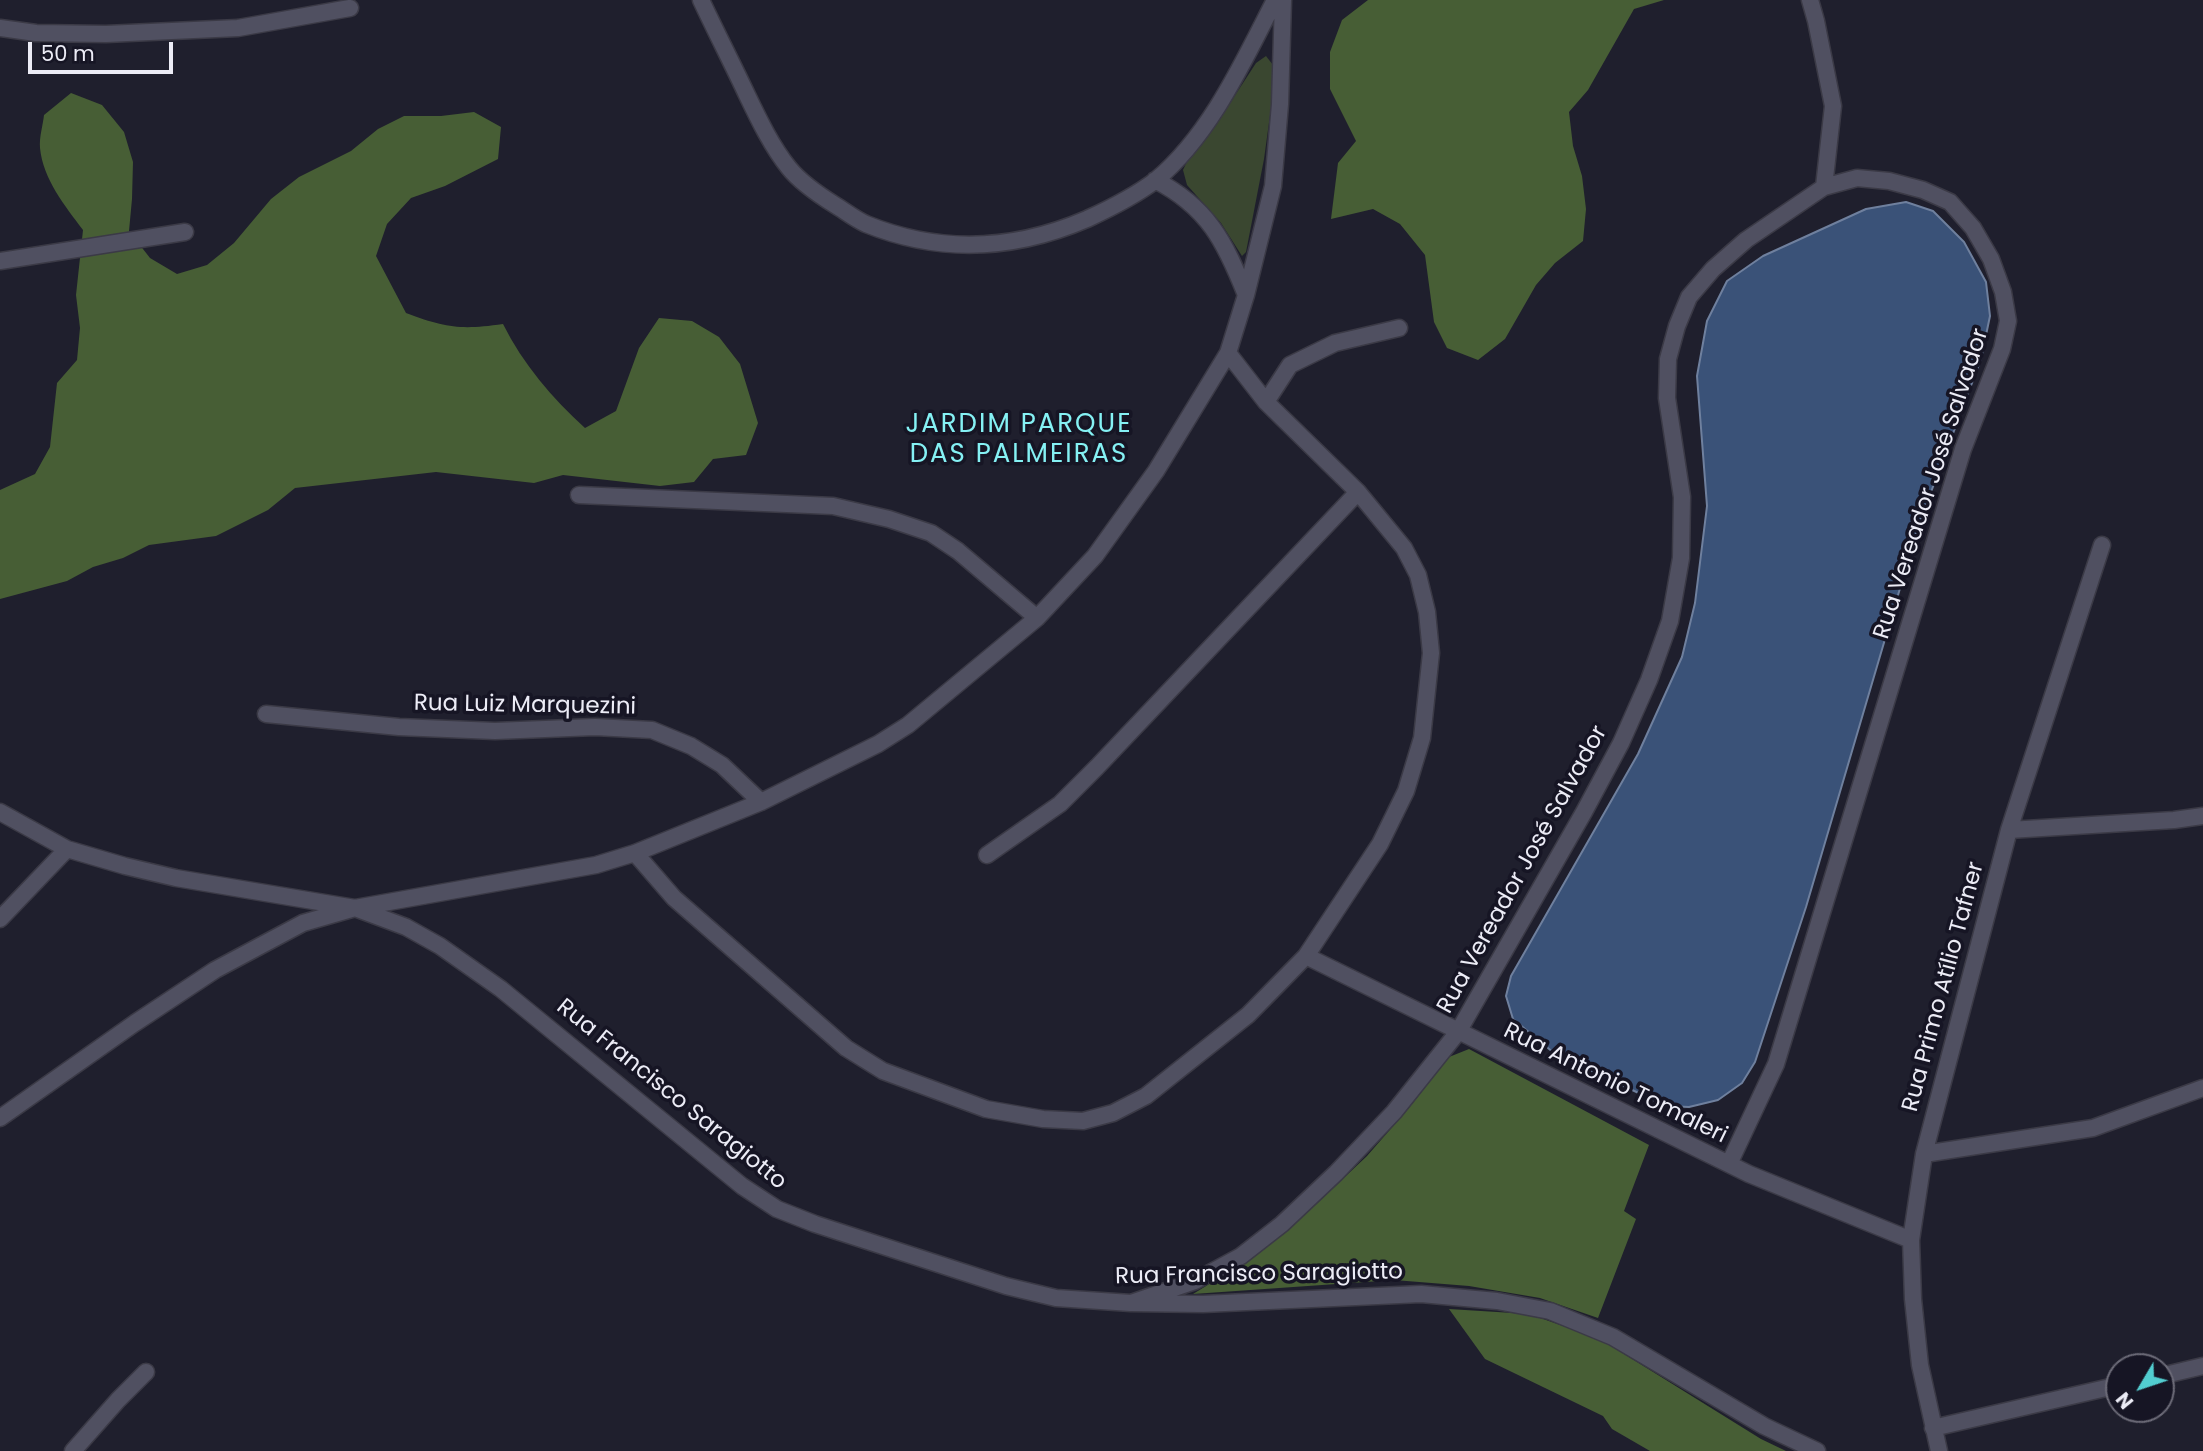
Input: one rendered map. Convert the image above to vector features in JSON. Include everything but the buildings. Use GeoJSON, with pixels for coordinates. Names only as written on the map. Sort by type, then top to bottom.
{"type":"FeatureCollection","features":[{"type":"Feature","properties":{"kind":"street"},"geometry":{"type":"LineString","coordinates":[[701,0],[763,128],[790,169],[816,193],[864,223],[914,240],[953,245],[1005,243],[1056,232],[1114,207],[1155,180],[1175,161],[1205,124],[1232,83],[1275,0]]}},
{"type":"Feature","properties":{"kind":"street"},"geometry":{"type":"LineString","coordinates":[[0,1118],[215,970],[303,923],[355,908],[550,874],[635,853],[761,802],[878,744],[908,725],[1037,618],[1102,546],[1156,471],[1228,353],[1246,295],[1273,186],[1280,104],[1283,0]]}},
{"type":"Feature","properties":{"kind":"street"},"geometry":{"type":"LineString","coordinates":[[1810,0],[1833,106],[1824,187]]}},
{"type":"Feature","properties":{"kind":"street"},"geometry":{"type":"LineString","coordinates":[[0,28],[36,33],[106,34],[238,28],[350,8]]}},
{"type":"Feature","properties":{"kind":"street","name":"Rua Vereador José Salvador"},"geometry":{"type":"LineString","coordinates":[[1131,1303],[1195,1281],[1241,1256],[1282,1224],[1336,1173],[1394,1112],[1458,1032],[1621,743],[1649,680],[1670,621],[1681,558],[1682,496],[1667,398],[1668,359],[1689,297],[1713,270],[1746,240],[1824,187],[1857,178],[1889,180],[1923,190],[1950,202],[1973,228],[1991,259],[2003,292],[2008,321],[2002,349],[1963,449],[1776,1064],[1729,1164]]}},
{"type":"Feature","properties":{"kind":"street"},"geometry":{"type":"LineString","coordinates":[[1155,180],[1177,191],[1198,209],[1215,230],[1230,254],[1246,295]]}},
{"type":"Feature","properties":{"kind":"street"},"geometry":{"type":"LineString","coordinates":[[0,261],[184,232]]}},
{"type":"Feature","properties":{"kind":"street"},"geometry":{"type":"LineString","coordinates":[[1266,402],[1290,365],[1335,343],[1399,328]]}},
{"type":"Feature","properties":{"kind":"street"},"geometry":{"type":"LineString","coordinates":[[635,853],[674,898],[846,1048],[883,1071],[986,1109],[1043,1119],[1083,1121],[1113,1112],[1146,1096],[1248,1015],[1306,956],[1380,844],[1406,790],[1422,738],[1430,653],[1427,612],[1418,575],[1404,548],[1358,492],[1266,402],[1228,353]]}},
{"type":"Feature","properties":{"kind":"street"},"geometry":{"type":"LineString","coordinates":[[987,855],[1069,795],[1358,492]]}},
{"type":"Feature","properties":{"kind":"street"},"geometry":{"type":"LineString","coordinates":[[579,495],[833,506],[889,519],[931,533],[958,551],[1037,618]]}},
{"type":"Feature","properties":{"kind":"street","name":"Rua Primo Atílio Tafner"},"geometry":{"type":"LineString","coordinates":[[1939,1451],[1917,1338],[1913,1299],[1911,1240],[1924,1154],[2009,830],[2102,545]]}},
{"type":"Feature","properties":{"kind":"street","name":"Rua Luiz Marquezini"},"geometry":{"type":"LineString","coordinates":[[267,714],[399,727],[495,731],[596,727],[652,730],[691,746],[722,765],[761,802]]}},
{"type":"Feature","properties":{"kind":"street"},"geometry":{"type":"LineString","coordinates":[[0,812],[67,849],[125,866],[176,878],[355,908]]}},
{"type":"Feature","properties":{"kind":"street"},"geometry":{"type":"LineString","coordinates":[[2009,830],[2203,816]]}},
{"type":"Feature","properties":{"kind":"street"},"geometry":{"type":"LineString","coordinates":[[0,919],[67,849]]}},
{"type":"Feature","properties":{"kind":"street","name":"Rua Francisco Saragiotto"},"geometry":{"type":"LineString","coordinates":[[355,908],[405,927],[440,946],[501,989],[742,1186],[777,1209],[815,1224],[1006,1286],[1056,1298],[1203,1304],[1421,1294],[1497,1301],[1550,1311],[1613,1337],[1764,1426],[1817,1451]]}},
{"type":"Feature","properties":{"kind":"street","name":"Rua Antonio Tomaleri"},"geometry":{"type":"LineString","coordinates":[[1306,956],[1729,1164],[1911,1240]]}},
{"type":"Feature","properties":{"kind":"street"},"geometry":{"type":"LineString","coordinates":[[1924,1154],[2093,1128],[2203,1088]]}},
{"type":"Feature","properties":{"kind":"street"},"geometry":{"type":"LineString","coordinates":[[2175,1373],[2203,1366]]}},
{"type":"Feature","properties":{"kind":"street"},"geometry":{"type":"LineString","coordinates":[[73,1451],[146,1372]]}},
{"type":"Feature","properties":{"kind":"street"},"geometry":{"type":"LineString","coordinates":[[1933,1428],[2105,1388]]}},
{"type":"Feature","properties":{"kind":"green space"},"geometry":{"type":"Polygon","coordinates":[[[1368,0],[1664,0],[1634,9],[1588,90],[1569,112],[1586,209],[1583,241],[1555,263],[1536,285],[1505,339],[1478,360],[1447,348],[1434,322],[1425,255],[1400,224],[1373,209],[1331,219],[1338,163],[1356,141],[1330,89],[1330,52],[1342,20],[1368,0]]]}},
{"type":"Feature","properties":{"kind":"green space"},"geometry":{"type":"Polygon","coordinates":[[[1266,56],[1273,65],[1272,101],[1246,252],[1242,256],[1221,223],[1187,185],[1183,170],[1191,153],[1217,123],[1256,63],[1266,56]]]}},
{"type":"Feature","properties":{"kind":"green space"},"geometry":{"type":"Polygon","coordinates":[[[71,93],[102,105],[124,132],[133,162],[129,231],[150,258],[177,274],[207,265],[234,243],[271,199],[299,177],[351,151],[378,129],[404,116],[441,116],[474,112],[501,127],[498,159],[445,186],[411,198],[387,224],[376,256],[406,313],[454,326],[503,324],[539,380],[585,428],[616,411],[639,348],[659,318],[692,321],[719,337],[740,364],[758,423],[746,455],[713,459],[694,482],[660,486],[563,475],[534,483],[436,472],[295,488],[268,510],[216,536],[149,545],[123,558],[93,567],[67,581],[0,599],[0,490],[35,474],[50,447],[57,383],[77,360],[80,328],[76,295],[83,230],[62,202],[45,171],[40,144],[44,115],[71,93]]]}},
{"type":"Feature","properties":{"kind":"green space"},"geometry":{"type":"Polygon","coordinates":[[[1469,1049],[1649,1145],[1624,1211],[1636,1219],[1598,1318],[1540,1298],[1469,1286],[1394,1280],[1193,1294],[1255,1256],[1312,1208],[1367,1156],[1449,1057],[1469,1049]]]}},
{"type":"Feature","properties":{"kind":"green space"},"geometry":{"type":"Polygon","coordinates":[[[1449,1309],[1529,1314],[1600,1339],[1761,1439],[1786,1451],[1650,1451],[1612,1429],[1603,1416],[1485,1359],[1449,1309]]]}},
{"type":"Feature","properties":{"kind":"water"},"geometry":{"type":"Polygon","coordinates":[[[1906,202],[1933,211],[1964,242],[1986,282],[1990,316],[1981,359],[1919,524],[1806,907],[1755,1062],[1742,1083],[1718,1100],[1689,1107],[1666,1106],[1554,1053],[1513,1019],[1506,996],[1511,976],[1638,754],[1682,657],[1695,603],[1707,506],[1697,376],[1707,321],[1727,281],[1763,256],[1866,209],[1906,202]]]}},
{"type":"Feature","properties":{"kind":"district","name":"JARDIM PARQUE DAS PALMEIRAS"},"geometry":{"type":"Point","coordinates":[1019,440]}}]}
